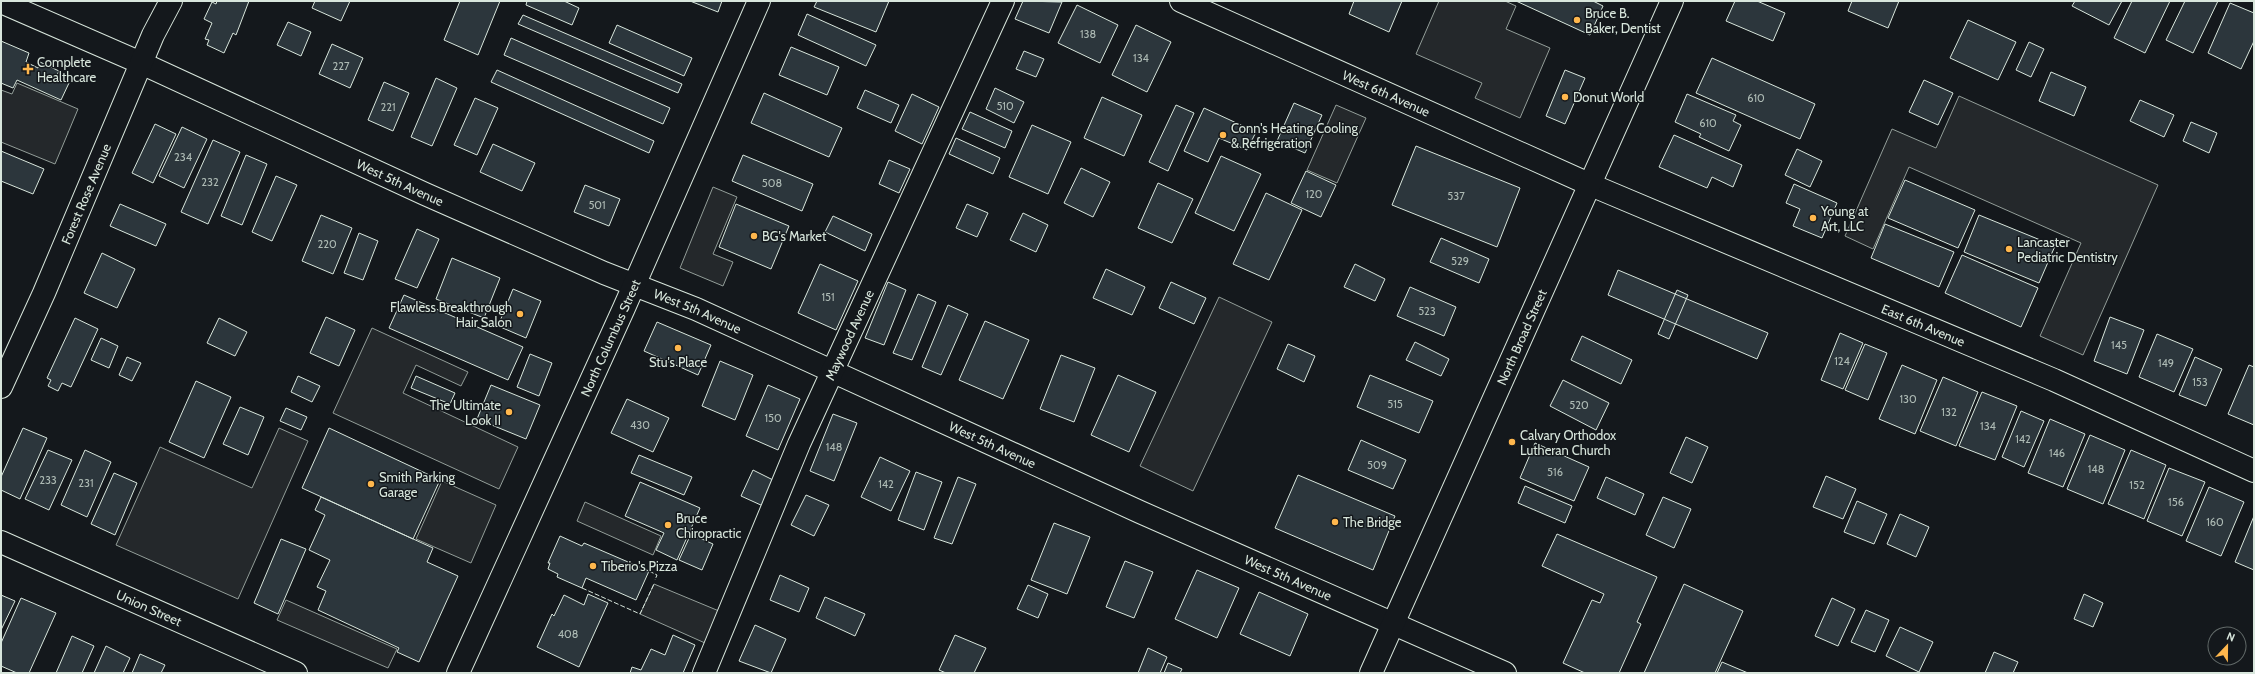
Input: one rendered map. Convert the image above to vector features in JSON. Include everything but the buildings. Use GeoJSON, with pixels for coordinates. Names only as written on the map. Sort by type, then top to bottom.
{"type":"FeatureCollection","features":[{"type":"Feature","properties":{"kind":"street","name":"Forest Rose Avenue"},"geometry":{"type":"LineString","coordinates":[[1,387],[153,35],[171,1]]}},
{"type":"Feature","properties":{"kind":"street","name":"North Columbus Street"},"geometry":{"type":"LineString","coordinates":[[458,673],[634,284],[759,1]]}},
{"type":"Feature","properties":{"kind":"street","name":"Maywood Avenue"},"geometry":{"type":"LineString","coordinates":[[704,673],[799,444],[1003,1]]}},
{"type":"Feature","properties":{"kind":"street","name":"West 6th Avenue"},"geometry":{"type":"LineString","coordinates":[[1181,1],[1591,185]]}},
{"type":"Feature","properties":{"kind":"street","name":"North Broad Street"},"geometry":{"type":"LineString","coordinates":[[1371,673],[1591,185],[1672,1]]}},
{"type":"Feature","properties":{"kind":"street","name":"West 5th Avenue"},"geometry":{"type":"LineString","coordinates":[[1,2],[141,63],[425,194],[604,273],[696,309],[1146,515],[1505,673]]}},
{"type":"Feature","properties":{"kind":"street","name":"East 6th Avenue"},"geometry":{"type":"LineString","coordinates":[[1591,185],[2047,377],[2254,472]]}},
{"type":"Feature","properties":{"kind":"street","name":"Union Street"},"geometry":{"type":"LineString","coordinates":[[1,542],[296,673]]}},
{"type":"Feature","properties":{"kind":"shaded area"},"geometry":{"type":"Polygon","coordinates":[[[1439,1],[1505,1],[1516,6],[1506,29],[1550,48],[1520,118],[1475,98],[1482,83],[1416,54],[1439,1]]]}},
{"type":"Feature","properties":{"kind":"shaded area"},"geometry":{"type":"Polygon","coordinates":[[[17,83],[78,109],[55,164],[1,142],[1,90],[12,94],[17,83]]]}},
{"type":"Feature","properties":{"kind":"shaded area"},"geometry":{"type":"Polygon","coordinates":[[[1959,96],[2158,185],[2083,355],[2040,336],[2081,243],[1909,167],[1873,249],[1845,236],[1892,129],[1936,148],[1959,96]]]}},
{"type":"Feature","properties":{"kind":"shaded area"},"geometry":{"type":"Polygon","coordinates":[[[1336,105],[1366,118],[1337,183],[1307,170],[1336,105]]]}},
{"type":"Feature","properties":{"kind":"shaded area"},"geometry":{"type":"Polygon","coordinates":[[[713,187],[737,197],[713,254],[733,262],[723,286],[680,268],[713,187]]]}},
{"type":"Feature","properties":{"kind":"shaded area"},"geometry":{"type":"Polygon","coordinates":[[[1219,297],[1272,322],[1193,491],[1140,466],[1219,297]]]}},
{"type":"Feature","properties":{"kind":"shaded area"},"geometry":{"type":"Polygon","coordinates":[[[372,328],[468,372],[461,386],[416,365],[403,393],[518,447],[499,489],[333,413],[372,328]]]}},
{"type":"Feature","properties":{"kind":"shaded area"},"geometry":{"type":"Polygon","coordinates":[[[279,428],[308,441],[238,599],[116,545],[160,447],[252,488],[279,428]]]}},
{"type":"Feature","properties":{"kind":"shaded area"},"geometry":{"type":"Polygon","coordinates":[[[442,481],[496,505],[471,563],[416,539],[442,481]]]}},
{"type":"Feature","properties":{"kind":"shaded area"},"geometry":{"type":"Polygon","coordinates":[[[585,502],[661,536],[653,555],[577,521],[585,502]]]}},
{"type":"Feature","properties":{"kind":"shaded area"},"geometry":{"type":"Polygon","coordinates":[[[654,584],[719,611],[705,643],[640,614],[654,584]]]}},
{"type":"Feature","properties":{"kind":"shaded area"},"geometry":{"type":"Polygon","coordinates":[[[286,600],[397,649],[388,668],[277,620],[286,600]]]}},
{"type":"Feature","properties":{"kind":"fence"},"geometry":{"type":"LineString","coordinates":[[649,571],[657,575],[655,580]]}},
{"type":"Feature","properties":{"kind":"fence"},"geometry":{"type":"LineString","coordinates":[[582,588],[640,614],[654,584]]}},
{"type":"Feature","properties":{"kind":"place","name":"Bruce B. Baker, Dentist"},"geometry":{"type":"Point","coordinates":[1577,20]}},
{"type":"Feature","properties":{"kind":"place","name":"Complete Healthcare"},"geometry":{"type":"Point","coordinates":[28,69]}},
{"type":"Feature","properties":{"kind":"place","name":"Donut World"},"geometry":{"type":"Point","coordinates":[1565,97]}},
{"type":"Feature","properties":{"kind":"place","name":"Conn's Heating Cooling & Refrigeration"},"geometry":{"type":"Point","coordinates":[1223,135]}},
{"type":"Feature","properties":{"kind":"place","name":"Young at Art, LLC"},"geometry":{"type":"Point","coordinates":[1813,218]}},
{"type":"Feature","properties":{"kind":"place","name":"BG's Market"},"geometry":{"type":"Point","coordinates":[754,236]}},
{"type":"Feature","properties":{"kind":"place","name":"Lancaster Pediatric Dentistry"},"geometry":{"type":"Point","coordinates":[2009,249]}},
{"type":"Feature","properties":{"kind":"place","name":"Flawless Breakthrough Hair Salon"},"geometry":{"type":"Point","coordinates":[520,314]}},
{"type":"Feature","properties":{"kind":"place","name":"Stu's Place"},"geometry":{"type":"Point","coordinates":[678,348]}},
{"type":"Feature","properties":{"kind":"place","name":"The Ultimate Look II"},"geometry":{"type":"Point","coordinates":[509,412]}},
{"type":"Feature","properties":{"kind":"place","name":"Calvary Orthodox Lutheran Church"},"geometry":{"type":"Point","coordinates":[1512,442]}},
{"type":"Feature","properties":{"kind":"place","name":"Smith Parking Garage"},"geometry":{"type":"Point","coordinates":[371,484]}},
{"type":"Feature","properties":{"kind":"place","name":"The Bridge"},"geometry":{"type":"Point","coordinates":[1335,522]}},
{"type":"Feature","properties":{"kind":"place","name":"Bruce Chiropractic"},"geometry":{"type":"Point","coordinates":[668,525]}},
{"type":"Feature","properties":{"kind":"place","name":"Tiberio's Pizza"},"geometry":{"type":"Point","coordinates":[593,566]}}]}
